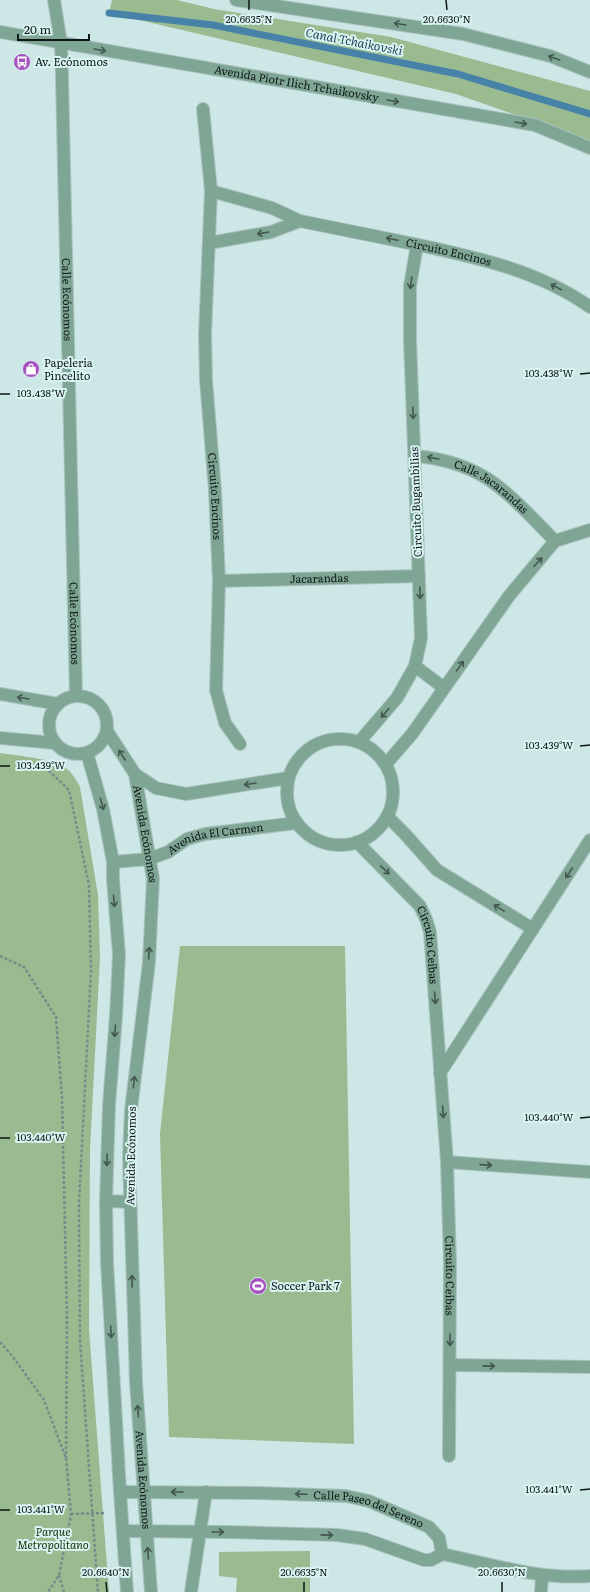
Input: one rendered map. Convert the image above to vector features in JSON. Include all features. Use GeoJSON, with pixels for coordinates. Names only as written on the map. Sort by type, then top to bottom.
{"type":"FeatureCollection","features":[{"type":"Feature","properties":{"kind":"street","name":"Calle Ecónomos"},"geometry":{"type":"LineString","coordinates":[[54,0],[61,43],[76,696]]}},
{"type":"Feature","properties":{"kind":"street"},"geometry":{"type":"LineString","coordinates":[[236,0],[463,34],[550,56],[590,72]]}},
{"type":"Feature","properties":{"kind":"street","name":"Avenida Piotr Ilich Tchaikovsky"},"geometry":{"type":"LineString","coordinates":[[0,32],[535,125],[590,148]]}},
{"type":"Feature","properties":{"kind":"street","name":"Circuito Encinos"},"geometry":{"type":"LineString","coordinates":[[203,109],[211,191],[205,334],[206,380],[215,491],[220,581],[216,690],[225,723],[240,744]]}},
{"type":"Feature","properties":{"kind":"street","name":"Circuito Encinos"},"geometry":{"type":"LineString","coordinates":[[211,191],[272,208],[300,220],[481,258],[518,269],[580,299],[590,307]]}},
{"type":"Feature","properties":{"kind":"street"},"geometry":{"type":"LineString","coordinates":[[209,243],[270,232],[300,220]]}},
{"type":"Feature","properties":{"kind":"street","name":"Circuito Bugambilias"},"geometry":{"type":"LineString","coordinates":[[360,742],[398,698],[415,666],[422,638],[410,340],[410,286],[417,245]]}},
{"type":"Feature","properties":{"kind":"street","name":"Calle Jacarandas"},"geometry":{"type":"LineString","coordinates":[[415,456],[433,457],[463,466],[494,483],[555,541]]}},
{"type":"Feature","properties":{"kind":"street"},"geometry":{"type":"LineString","coordinates":[[386,764],[405,743],[509,596],[555,541],[590,530]]}},
{"type":"Feature","properties":{"kind":"street","name":"Jacarandas"},"geometry":{"type":"LineString","coordinates":[[220,581],[419,576]]}},
{"type":"Feature","properties":{"kind":"street"},"geometry":{"type":"LineString","coordinates":[[415,666],[444,688]]}},
{"type":"Feature","properties":{"kind":"street"},"geometry":{"type":"LineString","coordinates":[[0,694],[58,704]]}},
{"type":"Feature","properties":{"kind":"street"},"geometry":{"type":"LineString","coordinates":[[76,696],[87,698],[96,702],[103,710],[107,720],[103,740],[96,748],[87,753],[75,754],[64,751],[55,743],[50,734],[49,723],[51,713],[58,704],[66,698],[76,696]]}},
{"type":"Feature","properties":{"kind":"street","name":"Avenida Ecónomos"},"geometry":{"type":"LineString","coordinates":[[106,731],[135,774],[153,879],[149,962],[131,1110],[129,1157],[136,1382],[151,1592]]}},
{"type":"Feature","properties":{"kind":"street"},"geometry":{"type":"LineString","coordinates":[[0,738],[55,743]]}},
{"type":"Feature","properties":{"kind":"street"},"geometry":{"type":"LineString","coordinates":[[338,738],[360,742],[374,751],[386,764],[392,781],[393,799],[387,816],[380,828],[369,836],[357,842],[335,845],[313,838],[296,823],[289,809],[286,793],[288,778],[298,757],[316,743],[338,738]]}},
{"type":"Feature","properties":{"kind":"street","name":"Avenida Ecónomos"},"geometry":{"type":"LineString","coordinates":[[87,753],[103,808],[113,862],[112,880],[119,955],[109,1105],[106,1201],[107,1263],[127,1592]]}},
{"type":"Feature","properties":{"kind":"street"},"geometry":{"type":"LineString","coordinates":[[135,774],[156,788],[186,794],[288,778]]}},
{"type":"Feature","properties":{"kind":"street"},"geometry":{"type":"LineString","coordinates":[[387,816],[437,870],[533,929]]}},
{"type":"Feature","properties":{"kind":"street","name":"Avenida El Carmen"},"geometry":{"type":"LineString","coordinates":[[113,862],[149,859],[168,852],[187,840],[205,834],[296,823]]}},
{"type":"Feature","properties":{"kind":"street"},"geometry":{"type":"LineString","coordinates":[[440,1073],[590,840]]}},
{"type":"Feature","properties":{"kind":"street","name":"Circuito Ceibas"},"geometry":{"type":"LineString","coordinates":[[357,842],[420,906],[430,932],[447,1162],[450,1263],[449,1456]]}},
{"type":"Feature","properties":{"kind":"street"},"geometry":{"type":"LineString","coordinates":[[447,1162],[590,1172]]}},
{"type":"Feature","properties":{"kind":"street"},"geometry":{"type":"LineString","coordinates":[[106,1201],[130,1202]]}},
{"type":"Feature","properties":{"kind":"street"},"geometry":{"type":"LineString","coordinates":[[450,1365],[590,1367]]}},
{"type":"Feature","properties":{"kind":"street","name":"Calle Paseo del Sereno"},"geometry":{"type":"LineString","coordinates":[[120,1492],[206,1492],[346,1496],[369,1501],[429,1528],[439,1538],[442,1554]]}},
{"type":"Feature","properties":{"kind":"street"},"geometry":{"type":"LineString","coordinates":[[191,1592],[206,1492]]}},
{"type":"Feature","properties":{"kind":"street"},"geometry":{"type":"LineString","coordinates":[[123,1531],[337,1535],[365,1539],[424,1560],[431,1560],[442,1554],[542,1575],[576,1577],[590,1576]]}},
{"type":"Feature","properties":{"kind":"street"},"geometry":{"type":"LineString","coordinates":[[541,1592],[542,1575]]}},
{"type":"Feature","properties":{"kind":"path"},"geometry":{"type":"LineString","coordinates":[[45,767],[70,790],[89,885],[91,970],[79,1203],[80,1341],[98,1592]]}},
{"type":"Feature","properties":{"kind":"path"},"geometry":{"type":"LineString","coordinates":[[0,956],[24,967],[56,1017],[62,1098],[67,1318],[66,1458],[71,1514],[59,1575],[48,1592]]}},
{"type":"Feature","properties":{"kind":"path"},"geometry":{"type":"LineString","coordinates":[[0,1342],[13,1357],[44,1400],[66,1458]]}},
{"type":"Feature","properties":{"kind":"path"},"geometry":{"type":"LineString","coordinates":[[71,1514],[121,1512]]}},
{"type":"Feature","properties":{"kind":"path"},"geometry":{"type":"LineString","coordinates":[[59,1575],[64,1592]]}},
{"type":"Feature","properties":{"kind":"green space"},"geometry":{"type":"Polygon","coordinates":[[[112,0],[177,0],[214,9],[391,37],[590,91],[590,141],[456,94],[109,13],[112,0]]]}},
{"type":"Feature","properties":{"kind":"green space","name":"Parque Metropolitano"},"geometry":{"type":"Polygon","coordinates":[[[0,753],[53,762],[67,769],[75,778],[80,787],[98,895],[100,957],[90,1150],[89,1329],[109,1592],[0,1592],[0,753]]]}},
{"type":"Feature","properties":{"kind":"green space","name":"Soccer Park 7"},"geometry":{"type":"Polygon","coordinates":[[[180,946],[345,946],[354,1444],[169,1437],[160,1134],[180,946]]]}},
{"type":"Feature","properties":{"kind":"green space"},"geometry":{"type":"Polygon","coordinates":[[[310,1551],[310,1592],[236,1592],[237,1578],[219,1576],[219,1552],[310,1551]]]}},
{"type":"Feature","properties":{"kind":"waterway","name":"Canal Tchaikovski"},"geometry":{"type":"LineString","coordinates":[[109,13],[213,25],[458,74],[590,114]]}},
{"type":"Feature","properties":{"kind":"place","name":"Av. Ecónomos"},"geometry":{"type":"Point","coordinates":[22,62]}},
{"type":"Feature","properties":{"kind":"place","name":"Papelería Pincelito"},"geometry":{"type":"Point","coordinates":[31,369]}},
{"type":"Feature","properties":{"kind":"place","name":"Soccer Park 7"},"geometry":{"type":"Point","coordinates":[258,1286]}}]}
